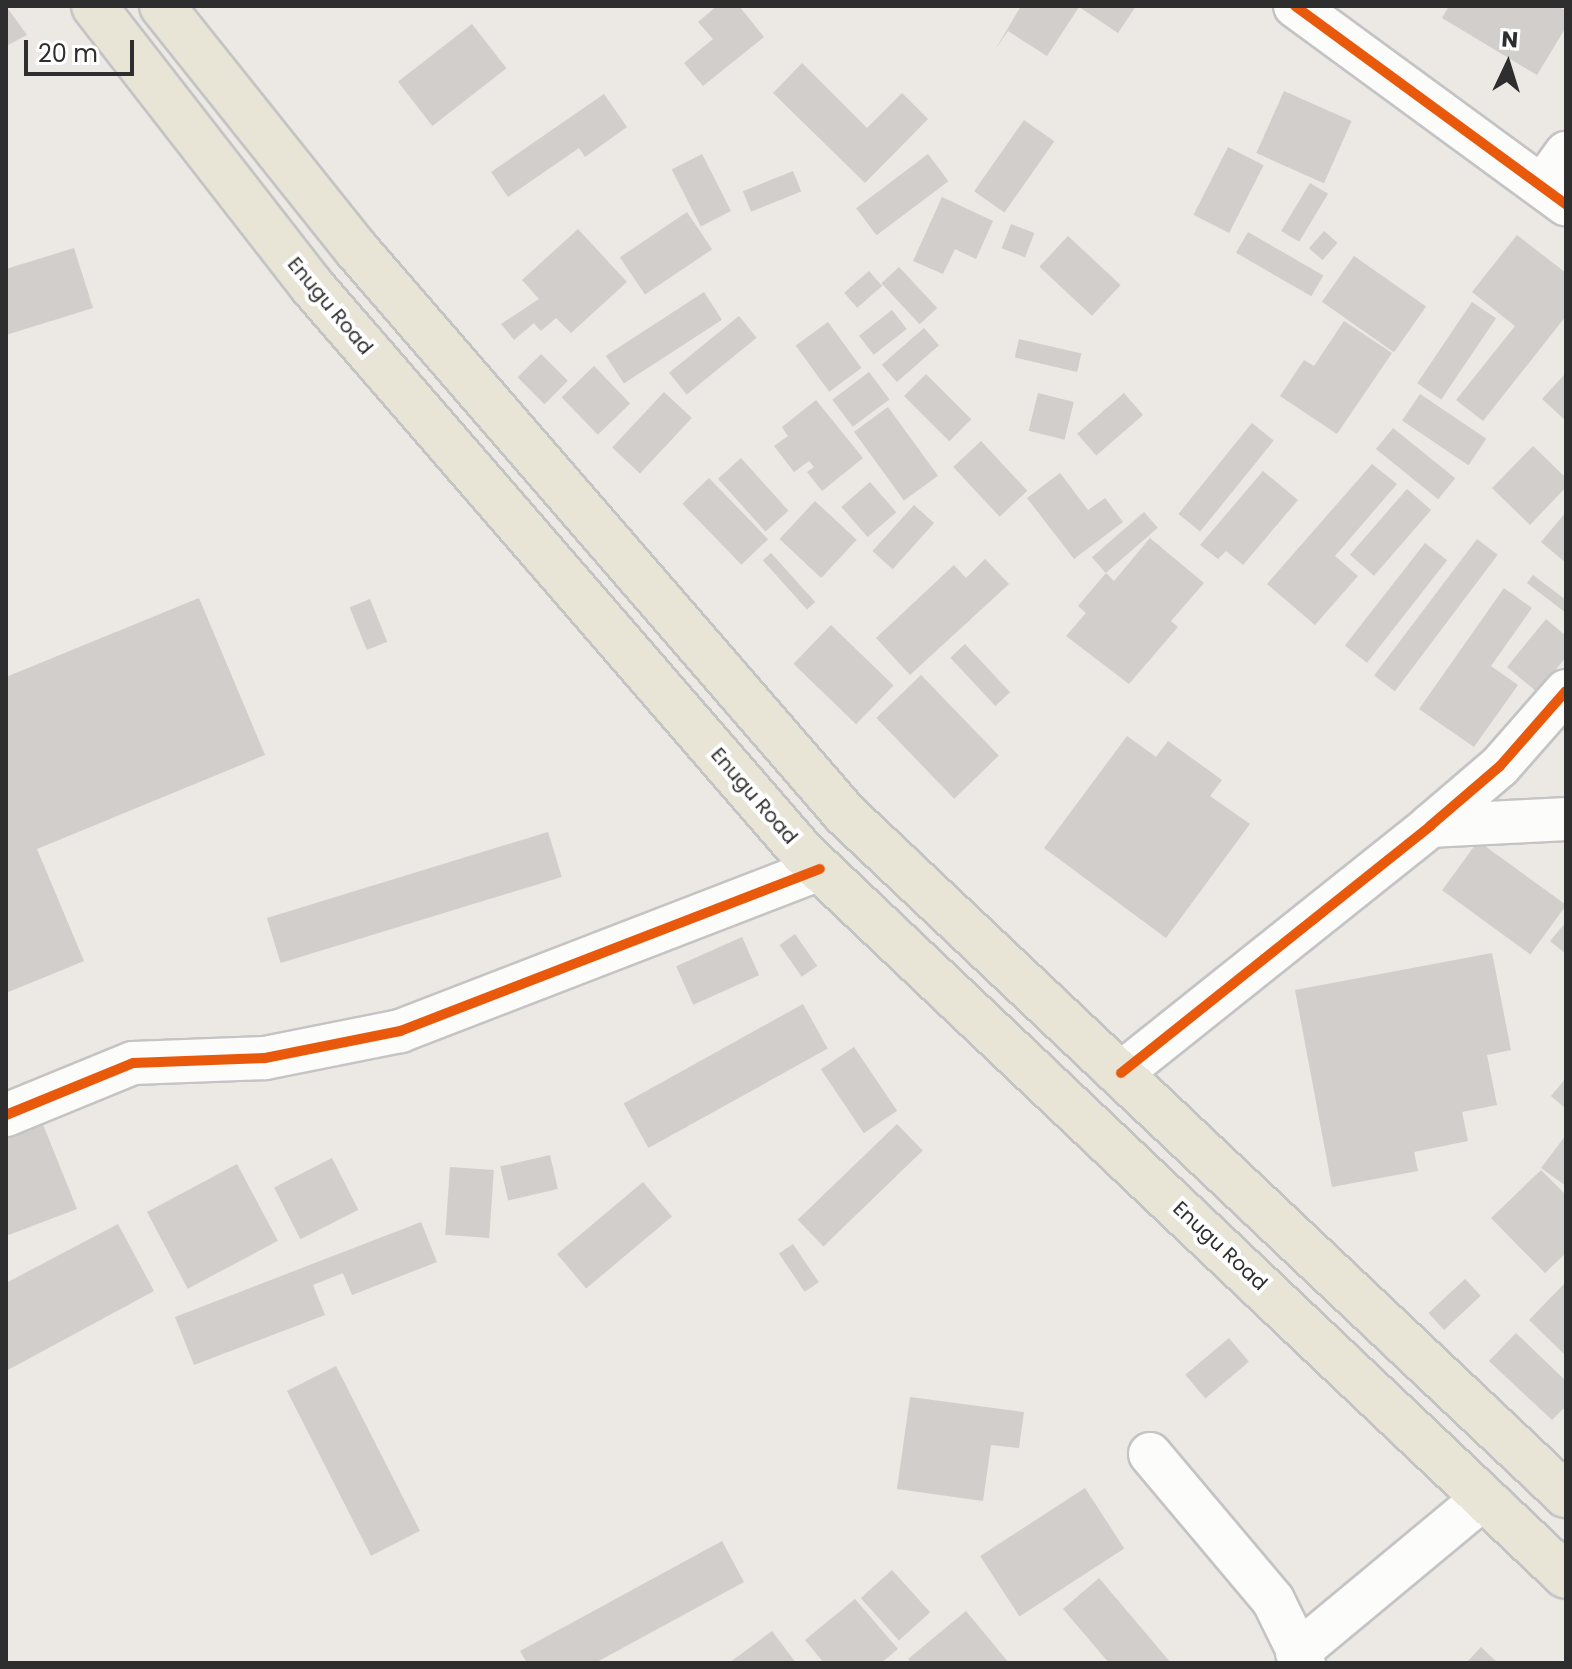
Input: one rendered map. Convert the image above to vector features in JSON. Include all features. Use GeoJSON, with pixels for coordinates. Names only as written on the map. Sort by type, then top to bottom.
{"type":"FeatureCollection","features":[{"type":"Feature","properties":{"kind":"main road","name":"Enugu Road"},"geometry":{"type":"LineString","coordinates":[[94,6],[311,285],[820,869],[1566,1576]]}},
{"type":"Feature","properties":{"kind":"main road"},"geometry":{"type":"LineString","coordinates":[[162,6],[356,249],[845,814],[1566,1495]]}},
{"type":"Feature","properties":{"kind":"street"},"geometry":{"type":"LineString","coordinates":[[1295,6],[1554,195],[1566,153]]}},
{"type":"Feature","properties":{"kind":"street"},"geometry":{"type":"LineString","coordinates":[[1121,1073],[1327,915],[1500,766],[1566,691]]}},
{"type":"Feature","properties":{"kind":"street"},"geometry":{"type":"LineString","coordinates":[[1430,826],[1566,819]]}},
{"type":"Feature","properties":{"kind":"street"},"geometry":{"type":"LineString","coordinates":[[6,1115],[133,1063],[265,1058],[400,1031],[820,869]]}},
{"type":"Feature","properties":{"kind":"street"},"geometry":{"type":"LineString","coordinates":[[1150,1454],[1273,1600],[1301,1658],[1484,1498]]}},
{"type":"Feature","properties":{"kind":"building"},"geometry":{"type":"Polygon","coordinates":[[[6,6],[27,35],[6,46],[6,6]]]}},
{"type":"Feature","properties":{"kind":"building"},"geometry":{"type":"Polygon","coordinates":[[[717,6],[739,6],[764,37],[703,86],[684,63],[713,39],[698,22],[717,6]]]}},
{"type":"Feature","properties":{"kind":"building"},"geometry":{"type":"Polygon","coordinates":[[[1021,6],[1136,6],[1118,33],[1079,7],[1047,56],[1008,31],[995,50],[1021,6]]]}},
{"type":"Feature","properties":{"kind":"building"},"geometry":{"type":"Polygon","coordinates":[[[1449,6],[1558,6],[1566,11],[1566,27],[1537,75],[1442,18],[1449,6]]]}},
{"type":"Feature","properties":{"kind":"building"},"geometry":{"type":"Polygon","coordinates":[[[472,24],[506,68],[432,126],[398,82],[472,24]]]}},
{"type":"Feature","properties":{"kind":"building"},"geometry":{"type":"Polygon","coordinates":[[[802,63],[867,128],[902,93],[928,119],[865,183],[773,93],[802,63]]]}},
{"type":"Feature","properties":{"kind":"building"},"geometry":{"type":"Polygon","coordinates":[[[1284,91],[1352,121],[1324,183],[1256,153],[1284,91]]]}},
{"type":"Feature","properties":{"kind":"building"},"geometry":{"type":"Polygon","coordinates":[[[604,94],[627,127],[585,157],[579,148],[508,197],[491,172],[604,94]]]}},
{"type":"Feature","properties":{"kind":"building"},"geometry":{"type":"Polygon","coordinates":[[[1024,120],[1054,141],[1004,212],[974,191],[1024,120]]]}},
{"type":"Feature","properties":{"kind":"building"},"geometry":{"type":"Polygon","coordinates":[[[1228,147],[1264,165],[1229,233],[1193,215],[1228,147]]]}},
{"type":"Feature","properties":{"kind":"building"},"geometry":{"type":"Polygon","coordinates":[[[702,154],[731,211],[701,226],[672,169],[702,154]]]}},
{"type":"Feature","properties":{"kind":"building"},"geometry":{"type":"Polygon","coordinates":[[[928,154],[948,181],[877,235],[856,208],[928,154]]]}},
{"type":"Feature","properties":{"kind":"building"},"geometry":{"type":"Polygon","coordinates":[[[793,171],[801,191],[751,212],[743,191],[793,171]]]}},
{"type":"Feature","properties":{"kind":"building"},"geometry":{"type":"Polygon","coordinates":[[[1310,183],[1328,194],[1299,242],[1281,231],[1310,183]]]}},
{"type":"Feature","properties":{"kind":"building"},"geometry":{"type":"Polygon","coordinates":[[[942,197],[993,221],[976,259],[955,249],[943,274],[913,261],[942,197]]]}},
{"type":"Feature","properties":{"kind":"building"},"geometry":{"type":"Polygon","coordinates":[[[687,212],[712,249],[645,295],[620,257],[687,212]]]}},
{"type":"Feature","properties":{"kind":"building"},"geometry":{"type":"Polygon","coordinates":[[[1011,224],[1034,233],[1025,257],[1002,248],[1011,224]]]}},
{"type":"Feature","properties":{"kind":"building"},"geometry":{"type":"Polygon","coordinates":[[[578,229],[627,282],[571,333],[556,318],[541,331],[534,323],[514,340],[501,324],[539,299],[522,280],[578,229]]]}},
{"type":"Feature","properties":{"kind":"building"},"geometry":{"type":"Polygon","coordinates":[[[1324,231],[1338,243],[1322,260],[1309,248],[1324,231]]]}},
{"type":"Feature","properties":{"kind":"building"},"geometry":{"type":"Polygon","coordinates":[[[1248,232],[1323,276],[1311,296],[1236,253],[1248,232]]]}},
{"type":"Feature","properties":{"kind":"building"},"geometry":{"type":"Polygon","coordinates":[[[1517,235],[1566,273],[1566,316],[1483,421],[1456,400],[1515,326],[1472,292],[1517,235]]]}},
{"type":"Feature","properties":{"kind":"building"},"geometry":{"type":"Polygon","coordinates":[[[1068,236],[1121,285],[1092,316],[1039,267],[1068,236]]]}},
{"type":"Feature","properties":{"kind":"building"},"geometry":{"type":"Polygon","coordinates":[[[74,248],[93,308],[6,335],[6,269],[74,248]]]}},
{"type":"Feature","properties":{"kind":"building"},"geometry":{"type":"Polygon","coordinates":[[[1354,256],[1426,306],[1394,352],[1322,302],[1354,256]]]}},
{"type":"Feature","properties":{"kind":"building"},"geometry":{"type":"Polygon","coordinates":[[[899,267],[937,308],[920,324],[881,283],[899,267]]]}},
{"type":"Feature","properties":{"kind":"building"},"geometry":{"type":"Polygon","coordinates":[[[869,271],[882,286],[857,308],[844,293],[869,271]]]}},
{"type":"Feature","properties":{"kind":"building"},"geometry":{"type":"Polygon","coordinates":[[[704,292],[722,320],[624,383],[606,356],[704,292]]]}},
{"type":"Feature","properties":{"kind":"building"},"geometry":{"type":"Polygon","coordinates":[[[1472,302],[1496,318],[1441,399],[1417,383],[1472,302]]]}},
{"type":"Feature","properties":{"kind":"building"},"geometry":{"type":"Polygon","coordinates":[[[892,310],[907,329],[874,355],[859,336],[892,310]]]}},
{"type":"Feature","properties":{"kind":"building"},"geometry":{"type":"Polygon","coordinates":[[[739,316],[757,338],[687,394],[669,373],[739,316]]]}},
{"type":"Feature","properties":{"kind":"building"},"geometry":{"type":"Polygon","coordinates":[[[1344,321],[1392,353],[1337,434],[1280,396],[1304,360],[1314,366],[1344,321]]]}},
{"type":"Feature","properties":{"kind":"building"},"geometry":{"type":"Polygon","coordinates":[[[828,322],[862,368],[829,392],[796,346],[828,322]]]}},
{"type":"Feature","properties":{"kind":"building"},"geometry":{"type":"Polygon","coordinates":[[[924,328],[939,345],[897,382],[882,365],[924,328]]]}},
{"type":"Feature","properties":{"kind":"building"},"geometry":{"type":"Polygon","coordinates":[[[1019,339],[1081,353],[1077,372],[1015,358],[1019,339]]]}},
{"type":"Feature","properties":{"kind":"building"},"geometry":{"type":"Polygon","coordinates":[[[541,354],[568,381],[545,404],[518,377],[541,354]]]}},
{"type":"Feature","properties":{"kind":"building"},"geometry":{"type":"Polygon","coordinates":[[[594,366],[630,403],[598,435],[562,397],[594,366]]]}},
{"type":"Feature","properties":{"kind":"building"},"geometry":{"type":"Polygon","coordinates":[[[869,372],[889,399],[853,427],[832,400],[869,372]]]}},
{"type":"Feature","properties":{"kind":"building"},"geometry":{"type":"Polygon","coordinates":[[[926,374],[971,419],[949,441],[904,396],[926,374]]]}},
{"type":"Feature","properties":{"kind":"building"},"geometry":{"type":"Polygon","coordinates":[[[1564,375],[1566,377],[1566,421],[1542,399],[1564,375]]]}},
{"type":"Feature","properties":{"kind":"building"},"geometry":{"type":"Polygon","coordinates":[[[664,392],[692,418],[640,473],[612,448],[664,392]]]}},
{"type":"Feature","properties":{"kind":"building"},"geometry":{"type":"Polygon","coordinates":[[[1038,393],[1074,402],[1064,440],[1029,431],[1038,393]]]}},
{"type":"Feature","properties":{"kind":"building"},"geometry":{"type":"Polygon","coordinates":[[[1124,393],[1143,415],[1096,456],[1077,434],[1124,393]]]}},
{"type":"Feature","properties":{"kind":"building"},"geometry":{"type":"Polygon","coordinates":[[[1420,394],[1486,439],[1468,465],[1402,421],[1420,394]]]}},
{"type":"Feature","properties":{"kind":"building"},"geometry":{"type":"Polygon","coordinates":[[[816,400],[863,458],[822,491],[807,472],[814,467],[809,461],[794,472],[774,446],[788,436],[782,427],[816,400]]]}},
{"type":"Feature","properties":{"kind":"building"},"geometry":{"type":"Polygon","coordinates":[[[888,407],[938,476],[904,500],[854,432],[888,407]]]}},
{"type":"Feature","properties":{"kind":"building"},"geometry":{"type":"Polygon","coordinates":[[[1252,423],[1274,441],[1200,532],[1178,514],[1252,423]]]}},
{"type":"Feature","properties":{"kind":"building"},"geometry":{"type":"Polygon","coordinates":[[[1393,428],[1455,478],[1438,499],[1376,449],[1393,428]]]}},
{"type":"Feature","properties":{"kind":"building"},"geometry":{"type":"Polygon","coordinates":[[[981,441],[1027,491],[1000,517],[953,467],[981,441]]]}},
{"type":"Feature","properties":{"kind":"building"},"geometry":{"type":"Polygon","coordinates":[[[1533,446],[1566,478],[1566,487],[1530,525],[1492,488],[1533,446]]]}},
{"type":"Feature","properties":{"kind":"building"},"geometry":{"type":"Polygon","coordinates":[[[741,458],[789,511],[765,532],[718,479],[741,458]]]}},
{"type":"Feature","properties":{"kind":"building"},"geometry":{"type":"Polygon","coordinates":[[[1372,464],[1397,484],[1335,556],[1358,576],[1315,625],[1267,584],[1372,464]]]}},
{"type":"Feature","properties":{"kind":"building"},"geometry":{"type":"Polygon","coordinates":[[[1263,471],[1298,500],[1243,565],[1226,551],[1218,559],[1200,545],[1263,471]]]}},
{"type":"Feature","properties":{"kind":"building"},"geometry":{"type":"Polygon","coordinates":[[[1060,473],[1088,510],[1105,498],[1123,522],[1074,559],[1027,498],[1060,473]]]}},
{"type":"Feature","properties":{"kind":"building"},"geometry":{"type":"Polygon","coordinates":[[[709,478],[768,539],[741,565],[682,504],[709,478]]]}},
{"type":"Feature","properties":{"kind":"building"},"geometry":{"type":"Polygon","coordinates":[[[870,482],[896,512],[868,537],[841,507],[870,482]]]}},
{"type":"Feature","properties":{"kind":"building"},"geometry":{"type":"Polygon","coordinates":[[[1407,489],[1431,510],[1374,576],[1350,555],[1407,489]]]}},
{"type":"Feature","properties":{"kind":"building"},"geometry":{"type":"Polygon","coordinates":[[[815,501],[857,540],[821,578],[780,539],[815,501]]]}},
{"type":"Feature","properties":{"kind":"building"},"geometry":{"type":"Polygon","coordinates":[[[914,505],[934,523],[893,569],[873,551],[914,505]]]}},
{"type":"Feature","properties":{"kind":"building"},"geometry":{"type":"Polygon","coordinates":[[[1144,512],[1158,528],[1106,573],[1092,557],[1144,512]]]}},
{"type":"Feature","properties":{"kind":"building"},"geometry":{"type":"Polygon","coordinates":[[[1566,512],[1566,563],[1541,542],[1566,512]]]}},
{"type":"Feature","properties":{"kind":"building"},"geometry":{"type":"Polygon","coordinates":[[[1150,538],[1204,583],[1171,621],[1178,627],[1129,684],[1066,636],[1086,613],[1078,606],[1106,573],[1114,581],[1150,538]]]}},
{"type":"Feature","properties":{"kind":"building"},"geometry":{"type":"Polygon","coordinates":[[[1477,539],[1498,555],[1395,691],[1374,676],[1477,539]]]}},
{"type":"Feature","properties":{"kind":"building"},"geometry":{"type":"Polygon","coordinates":[[[1425,543],[1447,560],[1367,663],[1345,645],[1425,543]]]}},
{"type":"Feature","properties":{"kind":"building"},"geometry":{"type":"Polygon","coordinates":[[[771,553],[815,602],[807,609],[763,560],[771,553]]]}},
{"type":"Feature","properties":{"kind":"building"},"geometry":{"type":"Polygon","coordinates":[[[985,559],[1009,584],[910,675],[876,638],[954,565],[966,578],[985,559]]]}},
{"type":"Feature","properties":{"kind":"building"},"geometry":{"type":"Polygon","coordinates":[[[1533,575],[1566,600],[1566,613],[1527,583],[1533,575]]]}},
{"type":"Feature","properties":{"kind":"building"},"geometry":{"type":"Polygon","coordinates":[[[1504,588],[1532,608],[1491,666],[1518,685],[1474,747],[1419,709],[1504,588]]]}},
{"type":"Feature","properties":{"kind":"building"},"geometry":{"type":"Polygon","coordinates":[[[199,598],[265,755],[37,849],[84,961],[6,993],[6,677],[199,598]]]}},
{"type":"Feature","properties":{"kind":"building"},"geometry":{"type":"Polygon","coordinates":[[[370,599],[387,642],[367,650],[350,607],[370,599]]]}},
{"type":"Feature","properties":{"kind":"building"},"geometry":{"type":"Polygon","coordinates":[[[1546,619],[1566,636],[1566,657],[1537,692],[1507,667],[1546,619]]]}},
{"type":"Feature","properties":{"kind":"building"},"geometry":{"type":"Polygon","coordinates":[[[831,625],[894,685],[856,724],[793,664],[831,625]]]}},
{"type":"Feature","properties":{"kind":"building"},"geometry":{"type":"Polygon","coordinates":[[[965,644],[1010,692],[995,706],[950,658],[965,644]]]}},
{"type":"Feature","properties":{"kind":"building"},"geometry":{"type":"Polygon","coordinates":[[[921,675],[999,756],[954,799],[876,718],[921,675]]]}},
{"type":"Feature","properties":{"kind":"building"},"geometry":{"type":"Polygon","coordinates":[[[1127,736],[1156,757],[1168,741],[1222,780],[1210,796],[1250,824],[1166,938],[1044,848],[1127,736]]]}},
{"type":"Feature","properties":{"kind":"building"},"geometry":{"type":"Polygon","coordinates":[[[548,832],[562,877],[281,963],[267,918],[548,832]]]}},
{"type":"Feature","properties":{"kind":"building"},"geometry":{"type":"Polygon","coordinates":[[[1478,841],[1566,905],[1530,954],[1442,890],[1478,841]]]}},
{"type":"Feature","properties":{"kind":"building"},"geometry":{"type":"Polygon","coordinates":[[[1566,922],[1566,954],[1550,941],[1566,922]]]}},
{"type":"Feature","properties":{"kind":"building"},"geometry":{"type":"Polygon","coordinates":[[[795,934],[817,966],[802,977],[779,945],[795,934]]]}},
{"type":"Feature","properties":{"kind":"building"},"geometry":{"type":"Polygon","coordinates":[[[742,937],[759,975],[693,1005],[676,966],[742,937]]]}},
{"type":"Feature","properties":{"kind":"building"},"geometry":{"type":"Polygon","coordinates":[[[1492,953],[1511,1050],[1487,1055],[1497,1105],[1462,1112],[1468,1141],[1414,1152],[1418,1171],[1332,1187],[1295,990],[1492,953]]]}},
{"type":"Feature","properties":{"kind":"building"},"geometry":{"type":"Polygon","coordinates":[[[803,1004],[828,1049],[648,1148],[624,1103],[803,1004]]]}},
{"type":"Feature","properties":{"kind":"building"},"geometry":{"type":"Polygon","coordinates":[[[854,1047],[897,1111],[864,1133],[821,1069],[854,1047]]]}},
{"type":"Feature","properties":{"kind":"building"},"geometry":{"type":"Polygon","coordinates":[[[1566,1078],[1566,1109],[1551,1096],[1566,1078]]]}},
{"type":"Feature","properties":{"kind":"building"},"geometry":{"type":"Polygon","coordinates":[[[40,1117],[77,1209],[6,1236],[6,1130],[40,1117]]]}},
{"type":"Feature","properties":{"kind":"building"},"geometry":{"type":"Polygon","coordinates":[[[897,1124],[923,1151],[823,1246],[798,1220],[897,1124]]]}},
{"type":"Feature","properties":{"kind":"building"},"geometry":{"type":"Polygon","coordinates":[[[1566,1135],[1566,1186],[1541,1168],[1566,1135]]]}},
{"type":"Feature","properties":{"kind":"building"},"geometry":{"type":"Polygon","coordinates":[[[550,1155],[558,1189],[508,1201],[500,1166],[550,1155]]]}},
{"type":"Feature","properties":{"kind":"building"},"geometry":{"type":"Polygon","coordinates":[[[332,1158],[358,1210],[300,1239],[274,1188],[332,1158]]]}},
{"type":"Feature","properties":{"kind":"building"},"geometry":{"type":"Polygon","coordinates":[[[237,1164],[278,1241],[188,1289],[147,1212],[237,1164]]]}},
{"type":"Feature","properties":{"kind":"building"},"geometry":{"type":"Polygon","coordinates":[[[450,1167],[494,1170],[489,1238],[445,1235],[450,1167]]]}},
{"type":"Feature","properties":{"kind":"building"},"geometry":{"type":"Polygon","coordinates":[[[1541,1170],[1566,1195],[1566,1253],[1545,1273],[1491,1218],[1541,1170]]]}},
{"type":"Feature","properties":{"kind":"building"},"geometry":{"type":"Polygon","coordinates":[[[643,1182],[672,1216],[586,1288],[557,1254],[643,1182]]]}},
{"type":"Feature","properties":{"kind":"building"},"geometry":{"type":"Polygon","coordinates":[[[421,1222],[437,1262],[352,1295],[343,1273],[313,1285],[325,1315],[194,1365],[175,1317],[421,1222]]]}},
{"type":"Feature","properties":{"kind":"building"},"geometry":{"type":"Polygon","coordinates":[[[118,1224],[154,1291],[6,1371],[6,1283],[118,1224]]]}},
{"type":"Feature","properties":{"kind":"building"},"geometry":{"type":"Polygon","coordinates":[[[793,1244],[819,1282],[805,1292],[779,1254],[793,1244]]]}},
{"type":"Feature","properties":{"kind":"building"},"geometry":{"type":"Polygon","coordinates":[[[1465,1279],[1481,1296],[1444,1330],[1428,1313],[1465,1279]]]}},
{"type":"Feature","properties":{"kind":"building"},"geometry":{"type":"Polygon","coordinates":[[[1566,1282],[1566,1356],[1529,1320],[1566,1282]]]}},
{"type":"Feature","properties":{"kind":"building"},"geometry":{"type":"Polygon","coordinates":[[[1516,1333],[1566,1381],[1566,1406],[1552,1420],[1489,1361],[1516,1333]]]}},
{"type":"Feature","properties":{"kind":"building"},"geometry":{"type":"Polygon","coordinates":[[[1229,1338],[1249,1362],[1205,1398],[1185,1375],[1229,1338]]]}},
{"type":"Feature","properties":{"kind":"building"},"geometry":{"type":"Polygon","coordinates":[[[336,1366],[420,1531],[371,1556],[287,1391],[336,1366]]]}},
{"type":"Feature","properties":{"kind":"building"},"geometry":{"type":"Polygon","coordinates":[[[910,1397],[1024,1412],[1019,1448],[991,1445],[983,1501],[897,1489],[910,1397]]]}},
{"type":"Feature","properties":{"kind":"building"},"geometry":{"type":"Polygon","coordinates":[[[1085,1488],[1124,1548],[1019,1616],[980,1556],[1085,1488]]]}},
{"type":"Feature","properties":{"kind":"building"},"geometry":{"type":"Polygon","coordinates":[[[722,1541],[744,1582],[595,1663],[527,1663],[520,1651],[722,1541]]]}},
{"type":"Feature","properties":{"kind":"building"},"geometry":{"type":"Polygon","coordinates":[[[892,1570],[930,1612],[899,1640],[861,1598],[892,1570]]]}},
{"type":"Feature","properties":{"kind":"building"},"geometry":{"type":"Polygon","coordinates":[[[1099,1578],[1171,1663],[1109,1663],[1063,1609],[1099,1578]]]}},
{"type":"Feature","properties":{"kind":"building"},"geometry":{"type":"Polygon","coordinates":[[[855,1599],[898,1649],[881,1663],[824,1663],[805,1640],[855,1599]]]}},
{"type":"Feature","properties":{"kind":"building"},"geometry":{"type":"Polygon","coordinates":[[[966,1611],[1009,1663],[912,1663],[908,1659],[966,1611]]]}},
{"type":"Feature","properties":{"kind":"building"},"geometry":{"type":"Polygon","coordinates":[[[772,1631],[796,1663],[729,1663],[772,1631]]]}},
{"type":"Feature","properties":{"kind":"building"},"geometry":{"type":"Polygon","coordinates":[[[1481,1647],[1498,1663],[1466,1663],[1481,1647]]]}},
{"type":"Feature","properties":{"kind":"cycle path"},"geometry":{"type":"LineString","coordinates":[[1295,6],[1566,204]]}},
{"type":"Feature","properties":{"kind":"cycle path"},"geometry":{"type":"LineString","coordinates":[[1121,1073],[1430,826],[1500,766],[1566,691]]}},
{"type":"Feature","properties":{"kind":"cycle path"},"geometry":{"type":"LineString","coordinates":[[6,1115],[133,1063],[265,1058],[400,1031],[820,869]]}}]}
